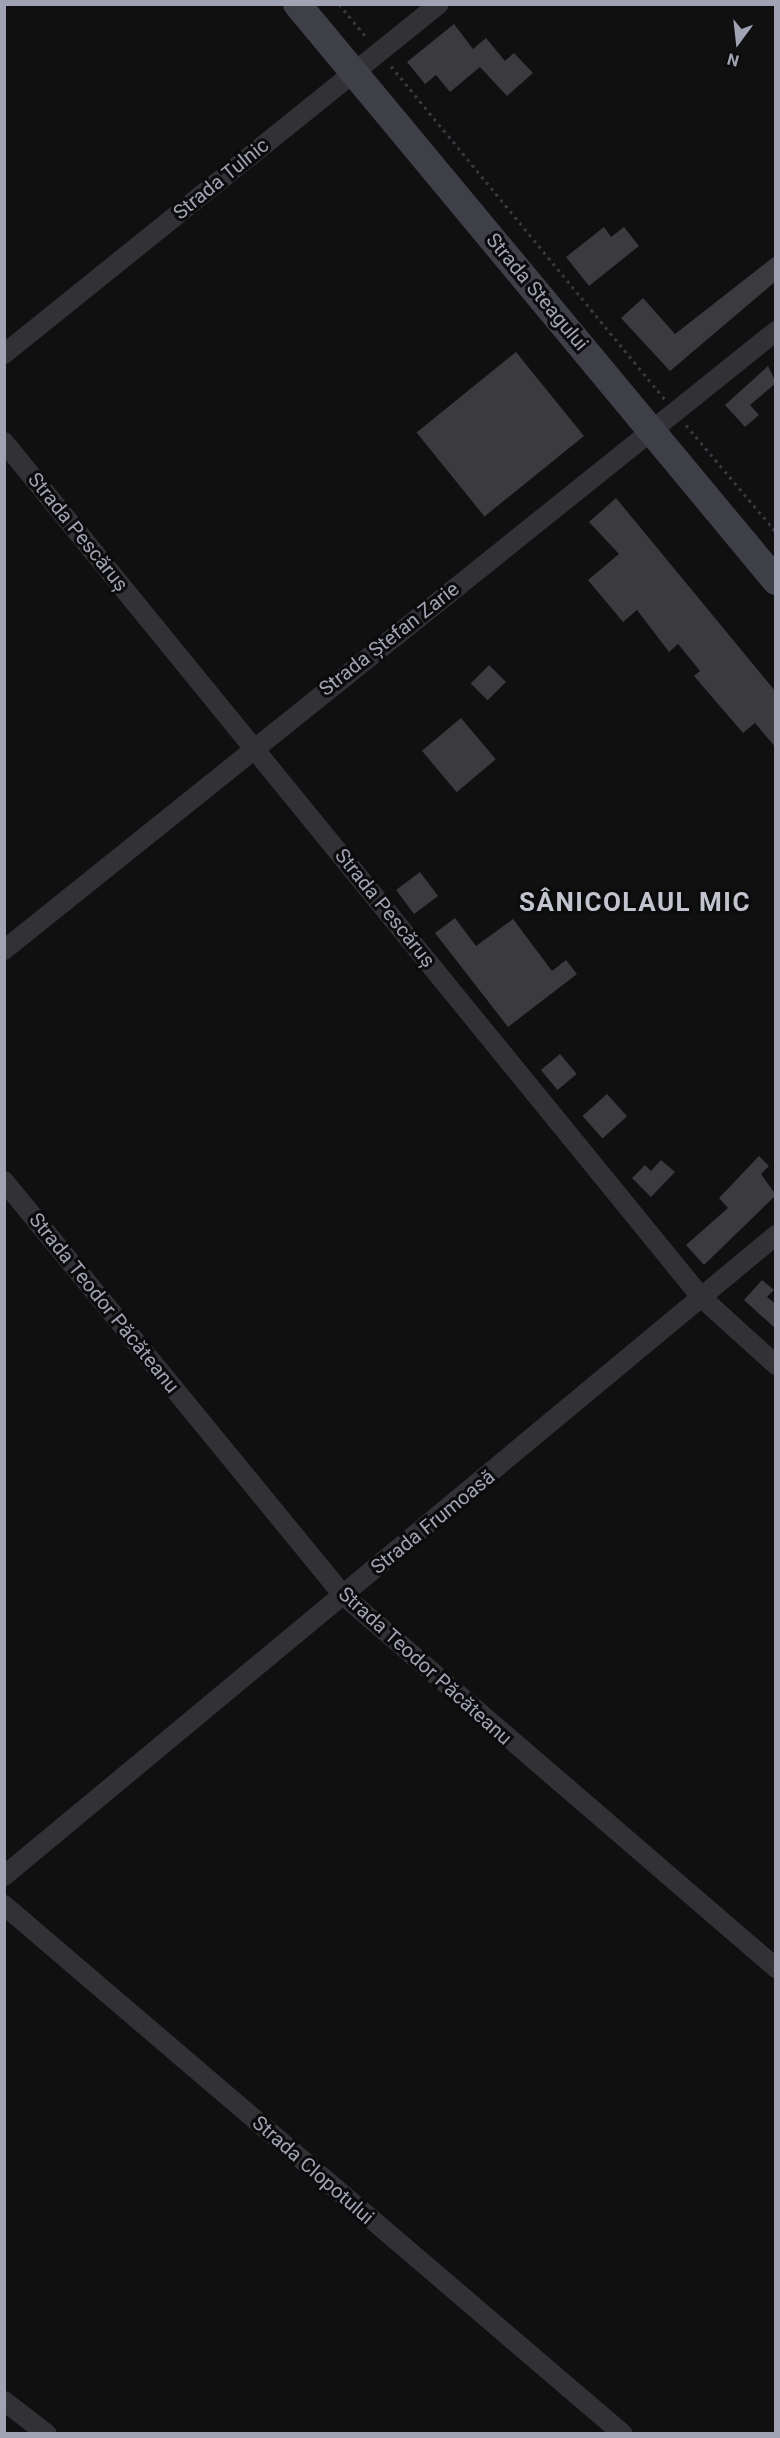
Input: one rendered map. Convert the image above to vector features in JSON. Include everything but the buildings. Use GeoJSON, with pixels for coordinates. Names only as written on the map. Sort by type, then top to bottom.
{"type":"FeatureCollection","features":[{"type":"Feature","properties":{"kind":"main road","name":"Strada Steagului"},"geometry":{"type":"LineString","coordinates":[[297,4],[354,73],[666,422],[776,581]]}},
{"type":"Feature","properties":{"kind":"street","name":"Strada Tulnic"},"geometry":{"type":"LineString","coordinates":[[4,354],[439,4]]}},
{"type":"Feature","properties":{"kind":"street","name":"Strada Ștefan Zarie"},"geometry":{"type":"LineString","coordinates":[[4,950],[253,745],[666,422],[776,331]]}},
{"type":"Feature","properties":{"kind":"street","name":"Strada Pescăruș"},"geometry":{"type":"LineString","coordinates":[[4,442],[253,745],[700,1297],[776,1365]]}},
{"type":"Feature","properties":{"kind":"street","name":"Strada Teodor Păcăteanu"},"geometry":{"type":"LineString","coordinates":[[4,1181],[343,1595],[776,1968]]}},
{"type":"Feature","properties":{"kind":"street","name":"Strada Frumoasă"},"geometry":{"type":"LineString","coordinates":[[4,1876],[776,1235]]}},
{"type":"Feature","properties":{"kind":"street","name":"Strada Clopotului"},"geometry":{"type":"LineString","coordinates":[[4,1905],[623,2433]]}},
{"type":"Feature","properties":{"kind":"street"},"geometry":{"type":"LineString","coordinates":[[4,2401],[46,2433]]}},
{"type":"Feature","properties":{"kind":"path"},"geometry":{"type":"LineString","coordinates":[[339,4],[379,52],[666,422],[776,532]]}},
{"type":"Feature","properties":{"kind":"district","name":"SÂNICOLAUL MIC"},"geometry":{"type":"Point","coordinates":[635,903]}}]}
